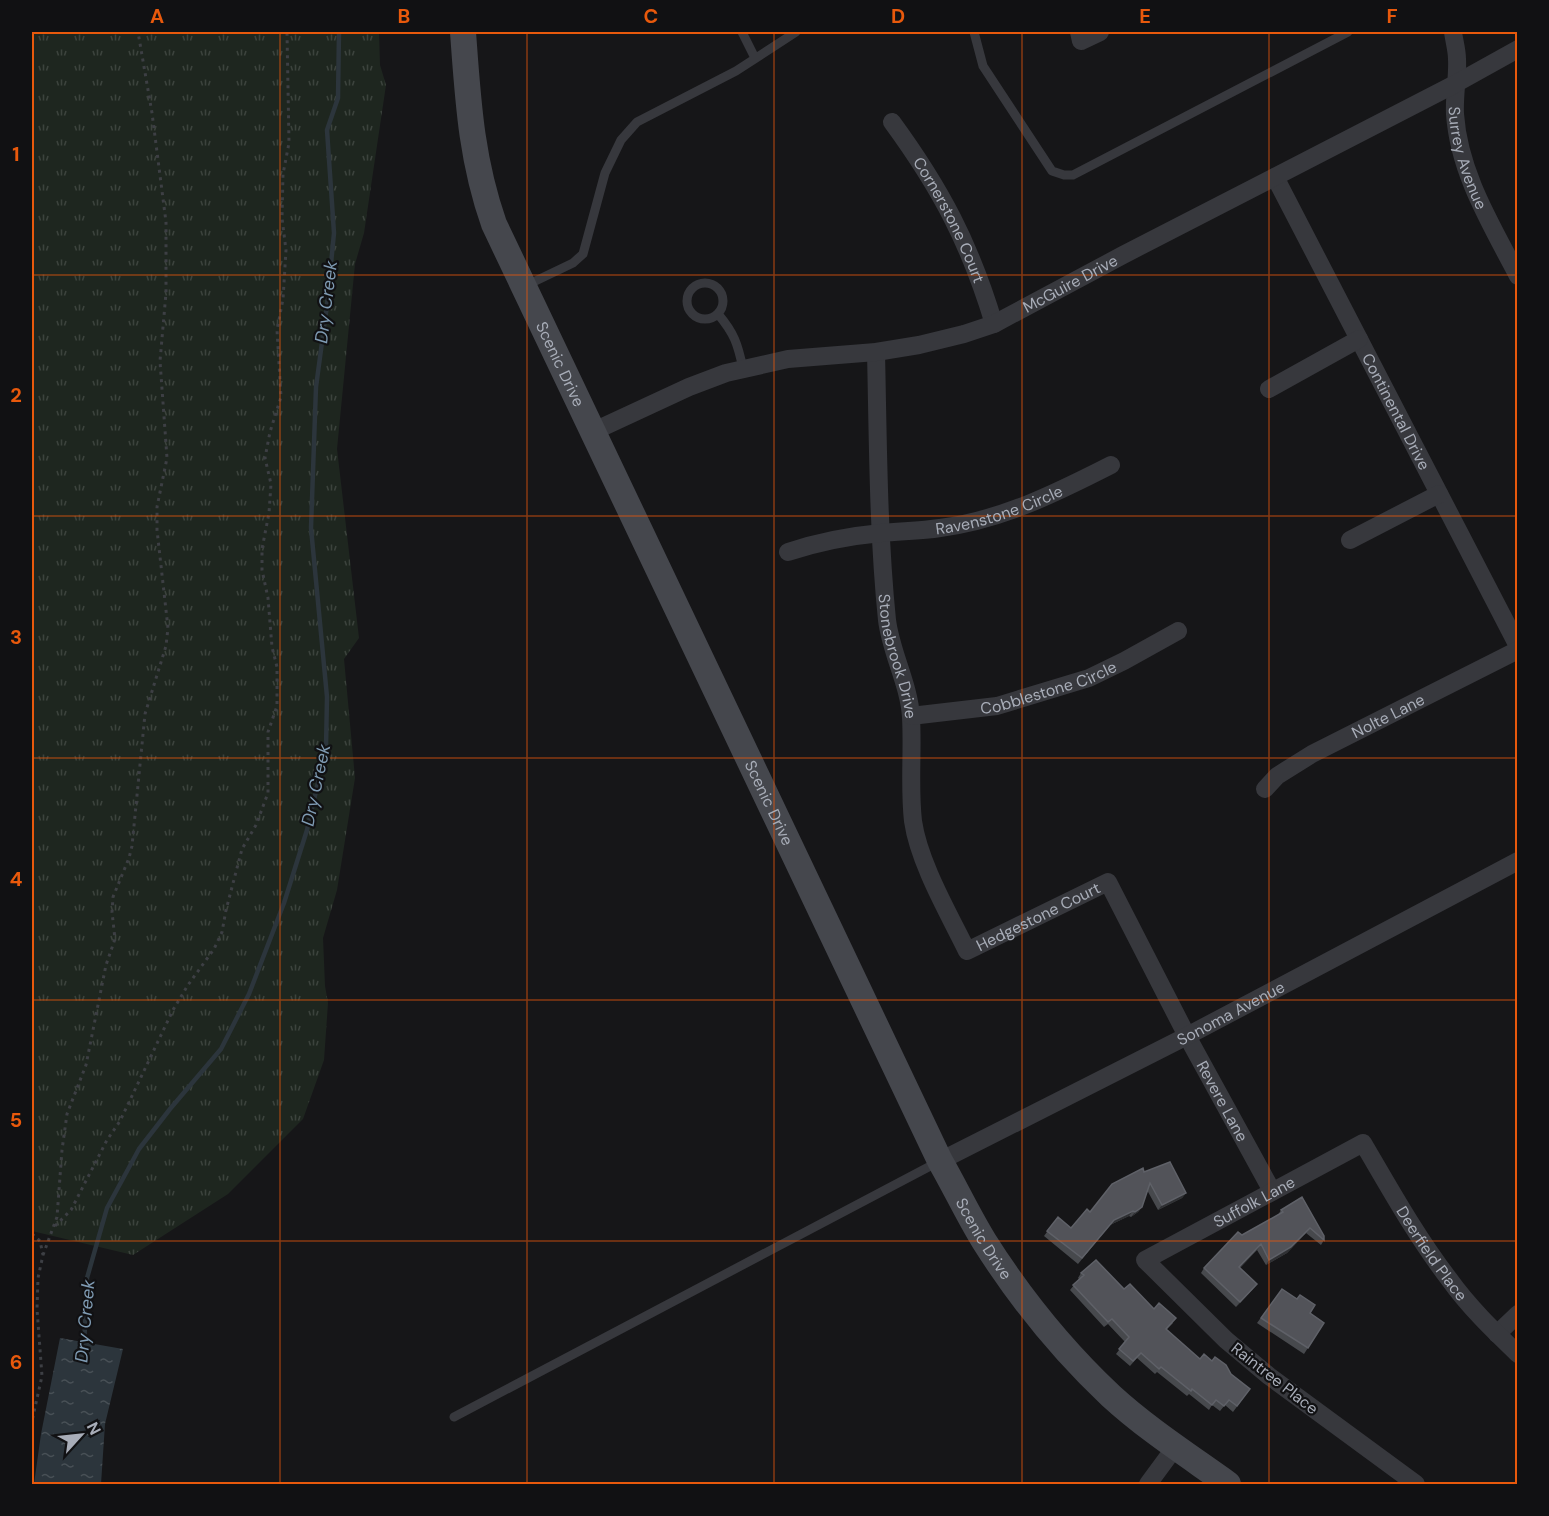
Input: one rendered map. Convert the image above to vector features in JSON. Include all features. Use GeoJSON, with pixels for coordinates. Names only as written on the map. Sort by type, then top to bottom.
{"type":"FeatureCollection","features":[{"type":"Feature","properties":{"kind":"main road","name":"Scenic Drive"},"geometry":{"type":"LineString","coordinates":[[463,32],[470,124],[476,162],[494,224],[940,1161],[983,1238],[1010,1280],[1039,1319],[1075,1360],[1151,1430],[1228,1485]]}},
{"type":"Feature","properties":{"kind":"street"},"geometry":{"type":"LineString","coordinates":[[1080,36],[1100,32]]}},
{"type":"Feature","properties":{"kind":"street","name":"Surrey Avenue"},"geometry":{"type":"LineString","coordinates":[[1452,32],[1457,61],[1455,114],[1469,179],[1518,276]]}},
{"type":"Feature","properties":{"kind":"street","name":"McGuire Drive"},"geometry":{"type":"LineString","coordinates":[[592,432],[689,387],[742,369],[788,358],[876,352],[919,345],[994,324],[1518,49]]}},
{"type":"Feature","properties":{"kind":"street","name":"Cornerstone Court"},"geometry":{"type":"LineString","coordinates":[[892,122],[921,161],[965,241],[983,286],[994,324]]}},
{"type":"Feature","properties":{"kind":"street","name":"Continental Drive"},"geometry":{"type":"LineString","coordinates":[[1275,177],[1518,648]]}},
{"type":"Feature","properties":{"kind":"street"},"geometry":{"type":"LineString","coordinates":[[1269,389],[1359,339]]}},
{"type":"Feature","properties":{"kind":"street","name":"Stonebrook Drive"},"geometry":{"type":"LineString","coordinates":[[876,352],[880,533],[889,631],[911,716],[910,793],[914,825],[933,882],[968,951]]}},
{"type":"Feature","properties":{"kind":"street","name":"Ravenstone Circle"},"geometry":{"type":"LineString","coordinates":[[788,552],[822,541],[880,533],[940,529],[980,521],[1019,509],[1111,465]]}},
{"type":"Feature","properties":{"kind":"street"},"geometry":{"type":"LineString","coordinates":[[1350,540],[1439,494]]}},
{"type":"Feature","properties":{"kind":"street","name":"Cobblestone Circle"},"geometry":{"type":"LineString","coordinates":[[911,716],[997,706],[1089,678],[1178,631]]}},
{"type":"Feature","properties":{"kind":"street","name":"Nolte Lane"},"geometry":{"type":"LineString","coordinates":[[1265,789],[1277,776],[1312,754],[1518,648]]}},
{"type":"Feature","properties":{"kind":"street","name":"Sonoma Avenue"},"geometry":{"type":"LineString","coordinates":[[940,1161],[1187,1036],[1518,861]]}},
{"type":"Feature","properties":{"kind":"street","name":"Hedgestone Court"},"geometry":{"type":"LineString","coordinates":[[968,951],[1108,882]]}},
{"type":"Feature","properties":{"kind":"street","name":"Revere Lane"},"geometry":{"type":"LineString","coordinates":[[1108,882],[1187,1036],[1272,1191]]}},
{"type":"Feature","properties":{"kind":"street","name":"Suffolk Lane"},"geometry":{"type":"LineString","coordinates":[[1145,1260],[1363,1143]]}},
{"type":"Feature","properties":{"kind":"street","name":"Deerfield Place"},"geometry":{"type":"LineString","coordinates":[[1363,1143],[1449,1280],[1480,1317],[1518,1354]]}},
{"type":"Feature","properties":{"kind":"street","name":"Raintree Place"},"geometry":{"type":"LineString","coordinates":[[1145,1260],[1193,1309],[1269,1376],[1416,1485]]}},
{"type":"Feature","properties":{"kind":"street"},"geometry":{"type":"LineString","coordinates":[[1497,1334],[1518,1314]]}},
{"type":"Feature","properties":{"kind":"street"},"geometry":{"type":"LineString","coordinates":[[1148,1485],[1176,1446]]}},
{"type":"Feature","properties":{"kind":"lane"},"geometry":{"type":"LineString","coordinates":[[742,32],[755,58]]}},
{"type":"Feature","properties":{"kind":"lane"},"geometry":{"type":"LineString","coordinates":[[523,287],[573,263],[583,254],[605,173],[621,140],[637,122],[736,71],[795,32]]}},
{"type":"Feature","properties":{"kind":"lane"},"geometry":{"type":"LineString","coordinates":[[974,32],[983,66],[1052,171],[1064,175],[1073,175],[1348,32]]}},
{"type":"Feature","properties":{"kind":"lane"},"geometry":{"type":"LineString","coordinates":[[705,283],[717,288],[723,301],[718,314],[712,318],[698,318],[692,314],[686,301],[687,294],[692,288],[705,283]]}},
{"type":"Feature","properties":{"kind":"lane"},"geometry":{"type":"LineString","coordinates":[[718,314],[738,342],[742,369]]}},
{"type":"Feature","properties":{"kind":"lane"},"geometry":{"type":"LineString","coordinates":[[454,1417],[940,1161]]}},
{"type":"Feature","properties":{"kind":"path"},"geometry":{"type":"LineString","coordinates":[[32,1421],[42,1377],[37,1309],[38,1278],[57,1217],[67,1114],[87,1065],[106,965],[115,939],[113,897],[132,846],[145,714],[166,646],[168,628],[157,519],[157,507],[167,458],[160,361],[166,293],[166,222],[152,113],[138,32]]}},
{"type":"Feature","properties":{"kind":"path"},"geometry":{"type":"LineString","coordinates":[[55,1226],[71,1210],[106,1140],[120,1121],[173,1010],[214,949],[222,932],[242,849],[256,825],[267,793],[268,732],[277,706],[277,682],[268,598],[262,570],[262,549],[270,513],[271,484],[265,458],[281,396],[277,330],[283,299],[286,250],[282,218],[283,174],[289,143],[287,32]]}},
{"type":"Feature","properties":{"kind":"path"},"geometry":{"type":"LineString","coordinates":[[32,1234],[40,1241],[43,1256]]}},
{"type":"Feature","properties":{"kind":"green space"},"geometry":{"type":"Polygon","coordinates":[[[32,32],[379,32],[380,65],[386,85],[364,233],[355,264],[337,449],[359,638],[344,659],[355,778],[337,890],[323,938],[328,1003],[324,1060],[303,1119],[228,1194],[133,1255],[32,1231],[32,32]]]}},
{"type":"Feature","properties":{"kind":"water"},"geometry":{"type":"Polygon","coordinates":[[[60,1338],[123,1349],[105,1424],[101,1484],[34,1484],[41,1434],[60,1338]]]}},
{"type":"Feature","properties":{"kind":"building"},"geometry":{"type":"Polygon","coordinates":[[[1170,1162],[1186,1193],[1162,1205],[1150,1183],[1142,1207],[1114,1220],[1082,1258],[1047,1231],[1058,1217],[1071,1228],[1087,1209],[1090,1212],[1112,1184],[1143,1168],[1144,1172],[1170,1162]]]}},
{"type":"Feature","properties":{"kind":"building"},"geometry":{"type":"Polygon","coordinates":[[[1302,1197],[1324,1236],[1324,1240],[1310,1228],[1291,1247],[1269,1260],[1261,1244],[1239,1267],[1257,1284],[1240,1302],[1204,1268],[1238,1232],[1242,1235],[1283,1212],[1281,1210],[1302,1197]]]}},
{"type":"Feature","properties":{"kind":"building"},"geometry":{"type":"Polygon","coordinates":[[[1096,1260],[1124,1289],[1130,1284],[1154,1309],[1159,1303],[1176,1318],[1166,1329],[1200,1359],[1204,1354],[1212,1361],[1215,1357],[1250,1389],[1237,1406],[1229,1400],[1224,1406],[1216,1400],[1212,1405],[1161,1367],[1159,1369],[1141,1353],[1133,1361],[1119,1349],[1129,1337],[1112,1319],[1108,1322],[1073,1285],[1084,1275],[1081,1273],[1096,1260]]]}},
{"type":"Feature","properties":{"kind":"building"},"geometry":{"type":"Polygon","coordinates":[[[1282,1289],[1297,1299],[1300,1295],[1315,1305],[1310,1313],[1324,1323],[1308,1348],[1261,1318],[1282,1289]]]}},
{"type":"Feature","properties":{"kind":"waterway","name":"Dry Creek"},"geometry":{"type":"LineString","coordinates":[[84,1348],[87,1278],[107,1208],[139,1149],[221,1049],[249,994],[284,903],[307,830],[326,748],[327,697],[311,528],[316,387],[334,233],[327,130],[338,98],[339,32]]}}]}
